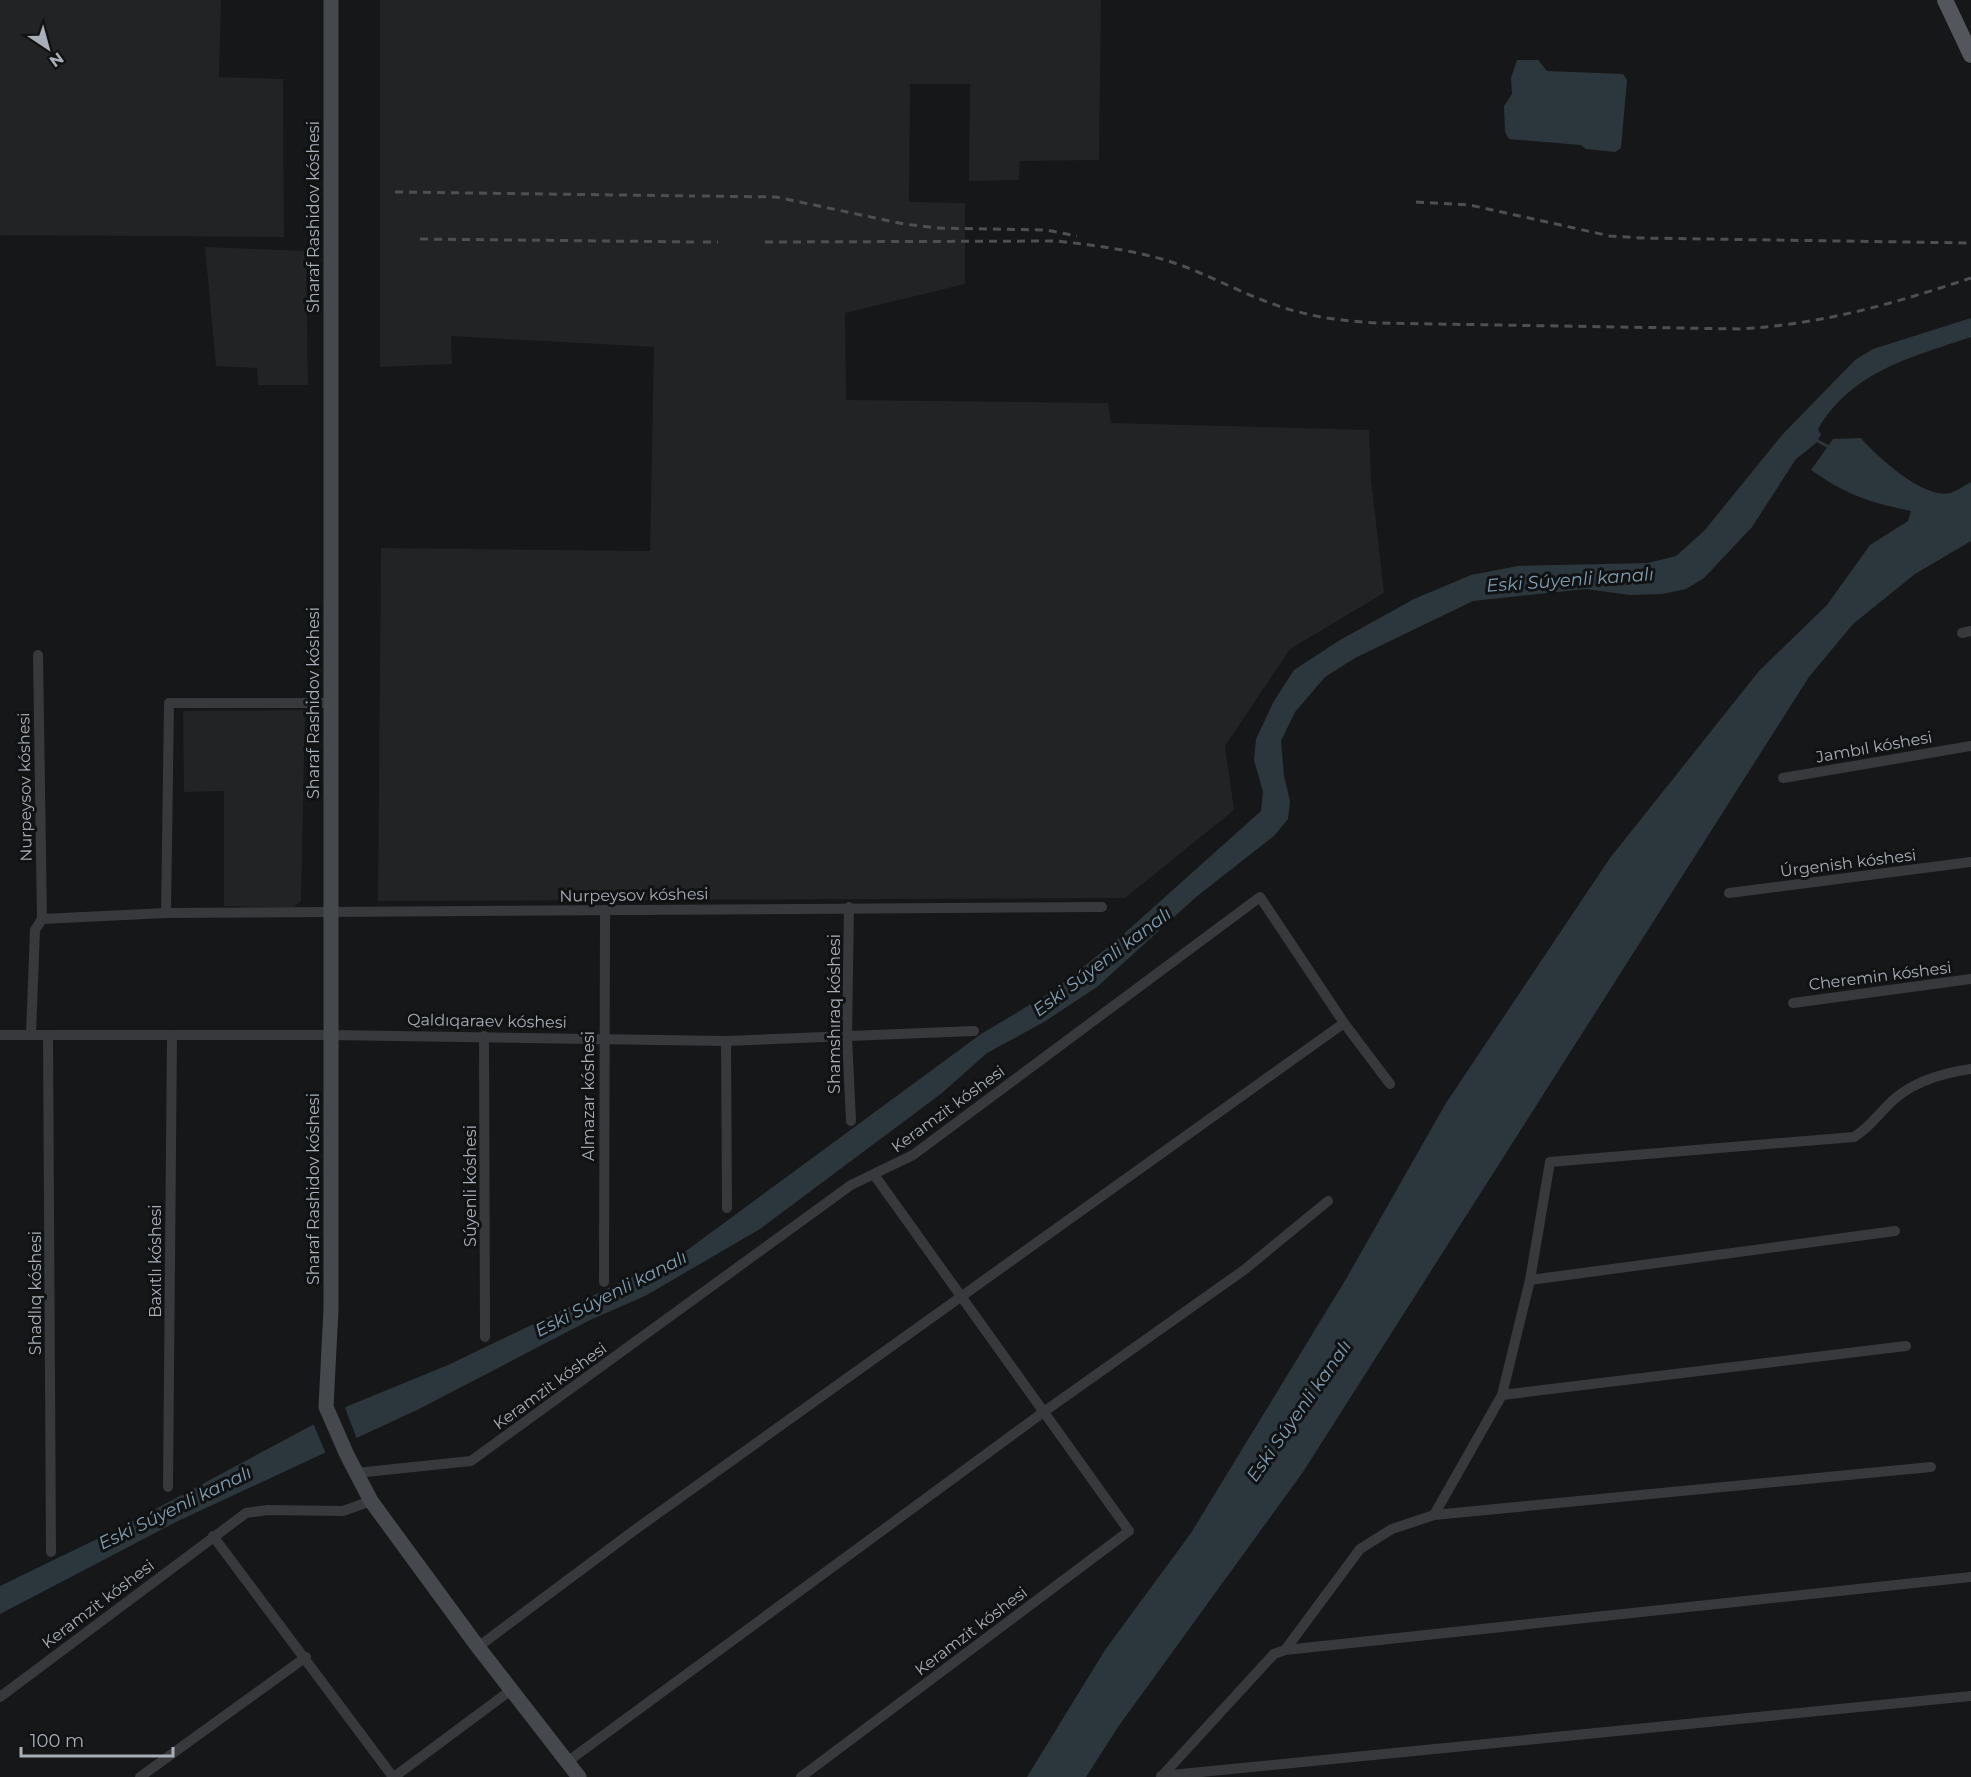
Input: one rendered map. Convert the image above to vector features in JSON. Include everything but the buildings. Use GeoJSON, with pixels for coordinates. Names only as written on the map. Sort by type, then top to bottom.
{"type":"FeatureCollection","features":[{"type":"Feature","properties":{"kind":"main road"},"geometry":{"type":"LineString","coordinates":[[1945,0],[1971,54]]}},
{"type":"Feature","properties":{"kind":"street","name":"Sharaf Rashidov kóshesi"},"geometry":{"type":"LineString","coordinates":[[331,0],[331,1309],[326,1407],[356,1473]]}},
{"type":"Feature","properties":{"kind":"street","name":"Nurpeysov kóshesi"},"geometry":{"type":"LineString","coordinates":[[32,1034],[35,930],[42,919],[38,655]]}},
{"type":"Feature","properties":{"kind":"street"},"geometry":{"type":"LineString","coordinates":[[166,913],[168,703],[331,703]]}},
{"type":"Feature","properties":{"kind":"street","name":"Jambıl kóshesi"},"geometry":{"type":"LineString","coordinates":[[1783,778],[1971,746]]}},
{"type":"Feature","properties":{"kind":"street","name":"Úrgenish kóshesi"},"geometry":{"type":"LineString","coordinates":[[1729,893],[1971,862]]}},
{"type":"Feature","properties":{"kind":"street","name":"Keramzit kóshesi"},"geometry":{"type":"LineString","coordinates":[[356,1473],[471,1461],[852,1185],[875,1176],[913,1155],[1260,897],[1344,1023],[1390,1084]]}},
{"type":"Feature","properties":{"kind":"street","name":"Shamshıraq kóshesi"},"geometry":{"type":"LineString","coordinates":[[849,907],[847,1038],[851,1121]]}},
{"type":"Feature","properties":{"kind":"street","name":"Nurpeysov kóshesi"},"geometry":{"type":"LineString","coordinates":[[42,919],[166,913],[1102,907]]}},
{"type":"Feature","properties":{"kind":"street","name":"Almazar kóshesi"},"geometry":{"type":"LineString","coordinates":[[604,910],[604,1282]]}},
{"type":"Feature","properties":{"kind":"street","name":"Cheremin kóshesi"},"geometry":{"type":"LineString","coordinates":[[1793,1003],[1971,980]]}},
{"type":"Feature","properties":{"kind":"street"},"geometry":{"type":"LineString","coordinates":[[478,1647],[636,1529],[1344,1023]]}},
{"type":"Feature","properties":{"kind":"street","name":"Qaldıqaraev kóshesi"},"geometry":{"type":"LineString","coordinates":[[0,1035],[484,1036],[726,1041],[847,1038],[974,1031]]}},
{"type":"Feature","properties":{"kind":"street","name":"Shadlıq kóshesi"},"geometry":{"type":"LineString","coordinates":[[48,1035],[51,1552]]}},
{"type":"Feature","properties":{"kind":"street","name":"Baxıtlı kóshesi"},"geometry":{"type":"LineString","coordinates":[[168,1487],[172,1036]]}},
{"type":"Feature","properties":{"kind":"street","name":"Súyenli kóshesi"},"geometry":{"type":"LineString","coordinates":[[484,1036],[485,1336]]}},
{"type":"Feature","properties":{"kind":"street"},"geometry":{"type":"LineString","coordinates":[[726,1041],[727,1208]]}},
{"type":"Feature","properties":{"kind":"street"},"geometry":{"type":"LineString","coordinates":[[1434,1515],[1502,1395],[1530,1280],[1550,1162],[1854,1137],[1867,1129],[1890,1102],[1911,1087],[1950,1072],[1971,1069]]}},
{"type":"Feature","properties":{"kind":"street"},"geometry":{"type":"LineString","coordinates":[[875,1176],[960,1296],[1046,1411]]}},
{"type":"Feature","properties":{"kind":"street"},"geometry":{"type":"LineString","coordinates":[[567,1762],[1046,1411],[1244,1270],[1328,1201]]}},
{"type":"Feature","properties":{"kind":"street"},"geometry":{"type":"LineString","coordinates":[[1530,1280],[1895,1230]]}},
{"type":"Feature","properties":{"kind":"street"},"geometry":{"type":"LineString","coordinates":[[1502,1395],[1906,1346]]}},
{"type":"Feature","properties":{"kind":"street","name":"Keramzit kóshesi"},"geometry":{"type":"LineString","coordinates":[[801,1777],[1129,1531],[1046,1411]]}},
{"type":"Feature","properties":{"kind":"street"},"geometry":{"type":"LineString","coordinates":[[1286,1650],[1360,1549],[1392,1529],[1434,1515],[1931,1467]]}},
{"type":"Feature","properties":{"kind":"street"},"geometry":{"type":"LineString","coordinates":[[356,1473],[371,1501],[478,1647],[579,1777]]}},
{"type":"Feature","properties":{"kind":"street","name":"Keramzit kóshesi"},"geometry":{"type":"LineString","coordinates":[[0,1697],[246,1513],[268,1510],[343,1510],[371,1501]]}},
{"type":"Feature","properties":{"kind":"street"},"geometry":{"type":"LineString","coordinates":[[213,1536],[394,1777],[512,1690]]}},
{"type":"Feature","properties":{"kind":"street"},"geometry":{"type":"LineString","coordinates":[[1161,1777],[1274,1654],[1286,1650],[1971,1577]]}},
{"type":"Feature","properties":{"kind":"street"},"geometry":{"type":"LineString","coordinates":[[140,1777],[306,1657]]}},
{"type":"Feature","properties":{"kind":"street"},"geometry":{"type":"LineString","coordinates":[[1161,1777],[1971,1696]]}},
{"type":"Feature","properties":{"kind":"shaded area"},"geometry":{"type":"Polygon","coordinates":[[[0,0],[221,0],[219,77],[283,79],[284,237],[0,235],[0,0]]]}},
{"type":"Feature","properties":{"kind":"shaded area"},"geometry":{"type":"Polygon","coordinates":[[[380,0],[1101,0],[1099,160],[1020,161],[1019,180],[969,181],[970,84],[910,84],[909,202],[965,203],[965,284],[845,313],[846,400],[1108,403],[1111,423],[1369,430],[1371,479],[1384,593],[1290,649],[1225,746],[1234,810],[1125,898],[378,901],[381,548],[650,551],[654,347],[451,336],[452,364],[380,367],[380,0]]]}},
{"type":"Feature","properties":{"kind":"shaded area"},"geometry":{"type":"Polygon","coordinates":[[[205,247],[306,251],[308,385],[258,385],[257,368],[216,366],[205,247]]]}},
{"type":"Feature","properties":{"kind":"shaded area"},"geometry":{"type":"Polygon","coordinates":[[[305,710],[301,901],[293,908],[224,906],[224,791],[184,792],[183,711],[305,710]]]}},
{"type":"Feature","properties":{"kind":"water"},"geometry":{"type":"Polygon","coordinates":[[[1517,60],[1538,60],[1547,71],[1623,74],[1627,80],[1621,148],[1615,152],[1586,149],[1581,145],[1509,139],[1505,132],[1504,106],[1512,94],[1511,78],[1517,60]]]}},
{"type":"Feature","properties":{"kind":"water","name":"Eski Súyenli kanalı"},"geometry":{"type":"Polygon","coordinates":[[[1971,318],[1971,337],[1885,369],[1848,393],[1832,409],[1818,429],[1821,435],[1815,444],[1796,459],[1752,527],[1704,578],[1686,589],[1662,594],[1630,595],[1586,589],[1473,601],[1355,658],[1325,677],[1295,712],[1281,741],[1284,776],[1290,801],[1288,819],[1274,836],[1196,897],[1097,987],[1044,1022],[987,1053],[942,1093],[760,1229],[645,1296],[590,1320],[419,1409],[178,1521],[0,1614],[0,1586],[124,1526],[348,1406],[448,1365],[686,1251],[981,1034],[1053,991],[1117,940],[1261,811],[1263,792],[1254,760],[1256,739],[1274,701],[1294,670],[1340,640],[1414,599],[1471,575],[1518,566],[1648,563],[1676,556],[1704,531],[1782,435],[1855,360],[1873,349],[1971,318]]]}},
{"type":"Feature","properties":{"kind":"water","name":"Eski Súyenli kanalı"},"geometry":{"type":"Polygon","coordinates":[[[1861,438],[1889,465],[1928,490],[1950,493],[1971,482],[1971,541],[1915,574],[1853,624],[1809,677],[1303,1472],[1118,1727],[1086,1777],[1027,1777],[1105,1650],[1191,1533],[1346,1279],[1446,1103],[1610,858],[1759,671],[1827,605],[1870,545],[1908,521],[1911,511],[1858,497],[1811,470],[1833,439],[1861,438]]]}},
{"type":"Feature","properties":{"kind":"pier"},"geometry":{"type":"Polygon","coordinates":[[[344,1405],[357,1439],[326,1454],[313,1423],[344,1405]]]}},
{"type":"Feature","properties":{"kind":"waterway"},"geometry":{"type":"LineString","coordinates":[[1814,439],[1829,447]]}},
{"type":"Feature","properties":{"kind":"railway"},"geometry":{"type":"LineString","coordinates":[[395,192],[695,196]]}},
{"type":"Feature","properties":{"kind":"railway"},"geometry":{"type":"LineString","coordinates":[[702,196],[776,197],[904,224],[937,228],[1046,230],[1077,236]]}},
{"type":"Feature","properties":{"kind":"railway"},"geometry":{"type":"LineString","coordinates":[[1416,202],[1470,205],[1610,236],[1971,243]]}},
{"type":"Feature","properties":{"kind":"railway"},"geometry":{"type":"LineString","coordinates":[[420,239],[696,242]]}},
{"type":"Feature","properties":{"kind":"railway"},"geometry":{"type":"LineString","coordinates":[[765,242],[1057,241],[1089,245],[1168,261],[1284,308],[1327,318],[1376,323],[1740,329],[1829,318],[1971,278]]}},
{"type":"Feature","properties":{"kind":"railway"},"geometry":{"type":"LineString","coordinates":[[703,242],[718,242]]}}]}
